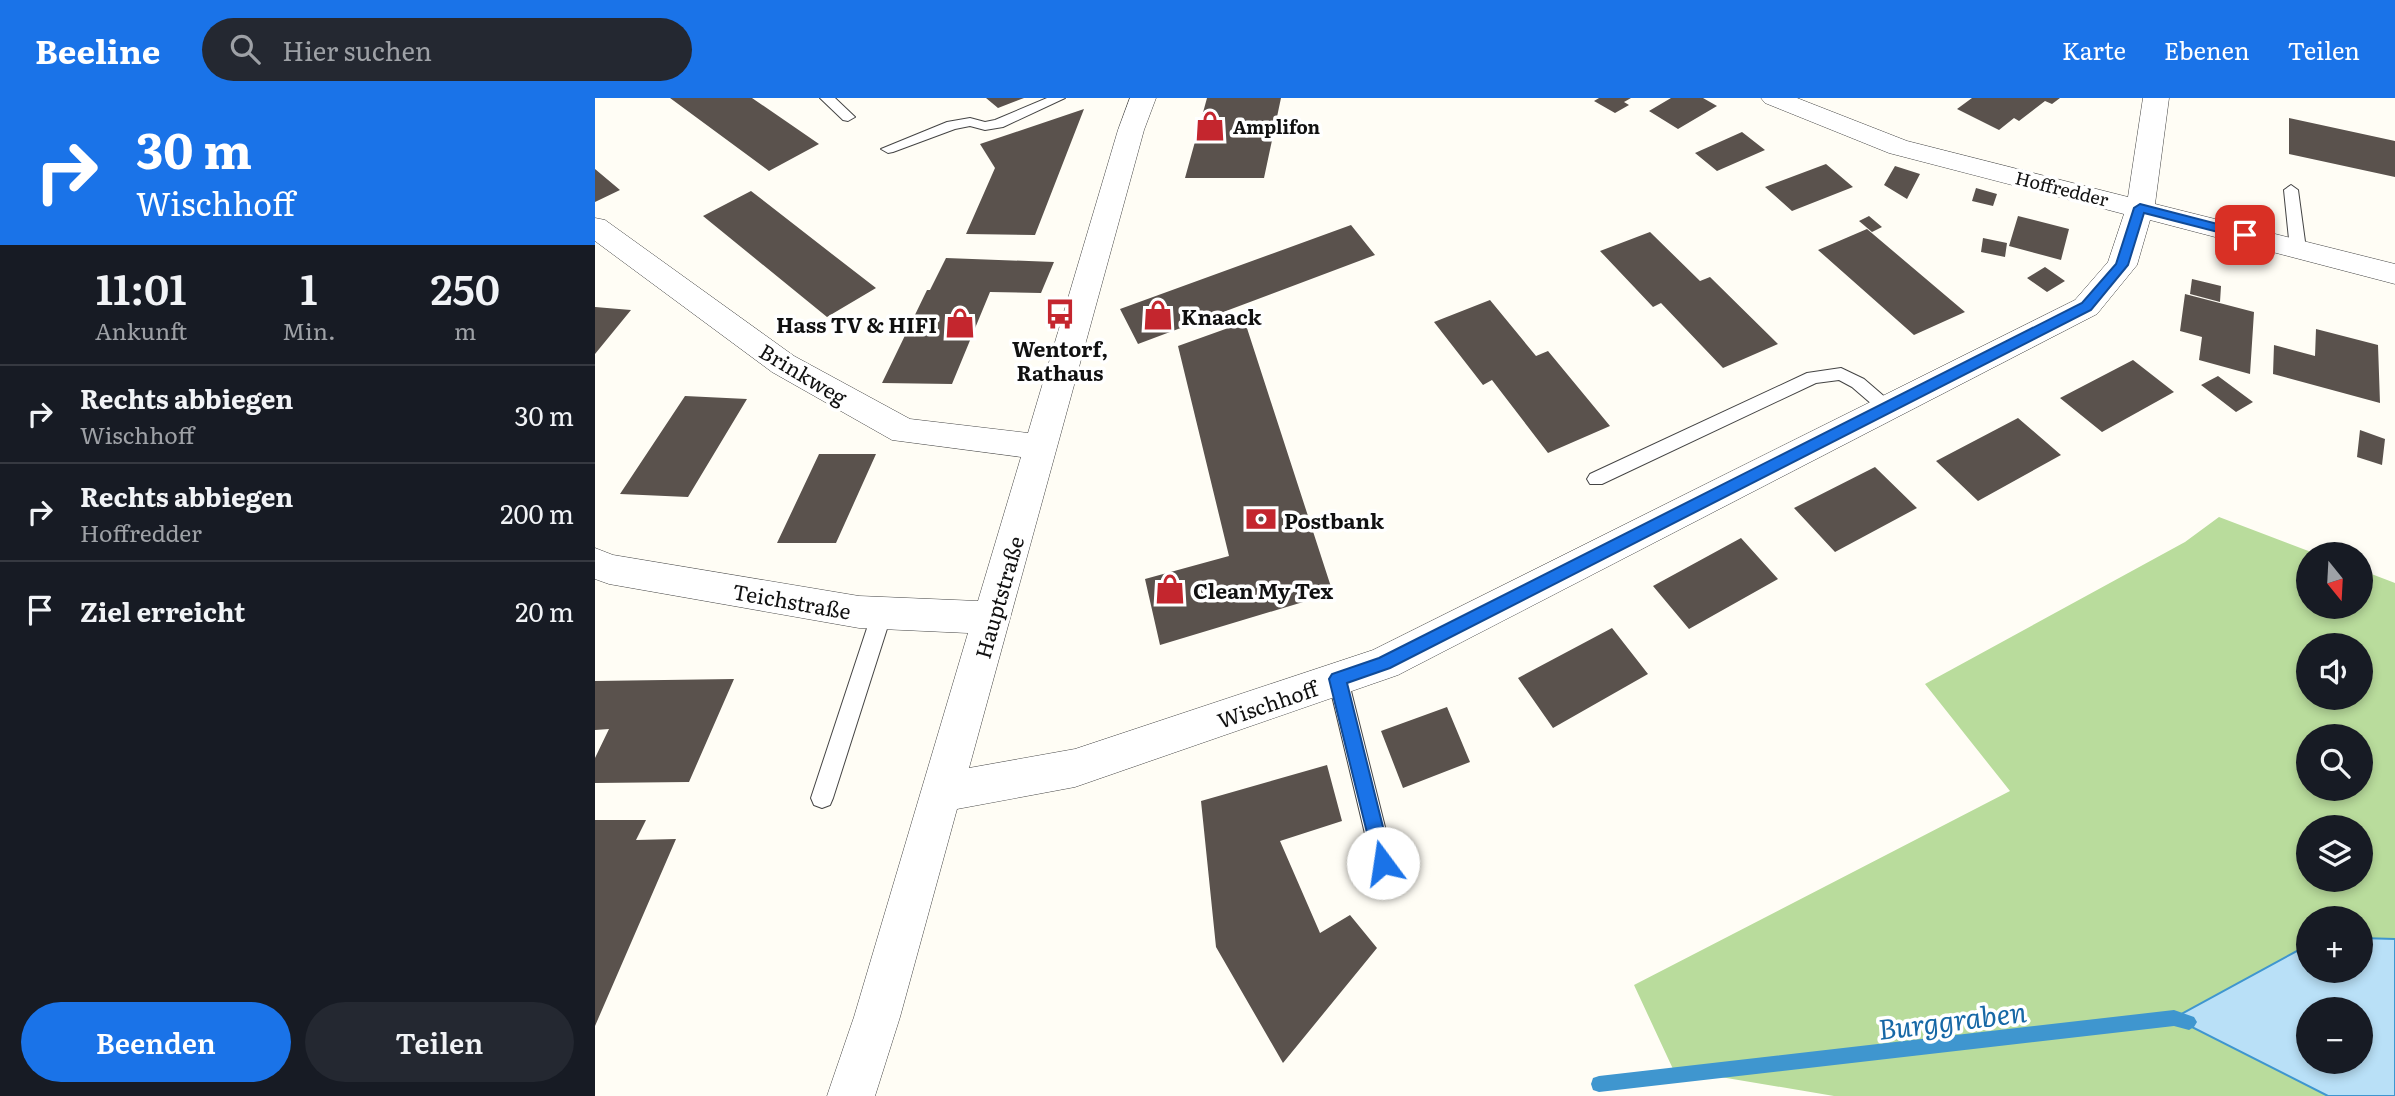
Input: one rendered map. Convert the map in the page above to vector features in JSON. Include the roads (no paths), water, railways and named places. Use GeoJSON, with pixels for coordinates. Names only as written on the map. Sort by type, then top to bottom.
{"type":"FeatureCollection","features":[{"type":"Feature","properties":{"kind":"street","name":"Hauptstraße"},"geometry":{"type":"LineString","coordinates":[[851,1096],[877,1017],[1131,130],[1143,98]]}},
{"type":"Feature","properties":{"kind":"street","name":"Hoffredder"},"geometry":{"type":"LineString","coordinates":[[1774,98],[1898,147],[2395,274]]}},
{"type":"Feature","properties":{"kind":"street","name":"Wischhoff"},"geometry":{"type":"LineString","coordinates":[[941,792],[1075,768],[1384,663],[2087,307],[2122,265],[2140,208],[2156,98]]}},
{"type":"Feature","properties":{"kind":"street","name":"Brinkweg"},"geometry":{"type":"LineString","coordinates":[[595,227],[783,364],[904,431],[1042,447]]}},
{"type":"Feature","properties":{"kind":"street","name":"Teichstraße"},"geometry":{"type":"LineString","coordinates":[[595,563],[609,569],[859,612],[992,618]]}},
{"type":"Feature","properties":{"kind":"lane"},"geometry":{"type":"LineString","coordinates":[[827,98],[848,117]]}},
{"type":"Feature","properties":{"kind":"lane"},"geometry":{"type":"LineString","coordinates":[[888,149],[952,125],[969,122],[985,126],[998,124],[1058,98]]}},
{"type":"Feature","properties":{"kind":"lane"},"geometry":{"type":"LineString","coordinates":[[2291,190],[2298,249]]}},
{"type":"Feature","properties":{"kind":"lane"},"geometry":{"type":"LineString","coordinates":[[1596,479],[1813,377],[1841,374],[1858,383],[1887,408]]}},
{"type":"Feature","properties":{"kind":"lane"},"geometry":{"type":"LineString","coordinates":[[822,799],[882,613]]}},
{"type":"Feature","properties":{"kind":"lane"},"geometry":{"type":"LineString","coordinates":[[1338,679],[1383,863]]}},
{"type":"Feature","properties":{"kind":"water"},"geometry":{"type":"Polygon","coordinates":[[[2373,938],[2395,939],[2395,1096],[2328,1096],[2174,1018],[2296,952],[2296,983],[2373,983],[2373,938]]]}},
{"type":"Feature","properties":{"kind":"waterway","name":"Burggraben"},"geometry":{"type":"LineString","coordinates":[[1599,1084],[2174,1018],[2189,1022]]}},
{"type":"Feature","properties":{"kind":"place","name":"Amplifon"},"geometry":{"type":"Point","coordinates":[1210,126]}},
{"type":"Feature","properties":{"kind":"place","name":"Wentorf, Rathaus"},"geometry":{"type":"Point","coordinates":[1060,314]}},
{"type":"Feature","properties":{"kind":"place","name":"Knaack"},"geometry":{"type":"Point","coordinates":[1158,315]}},
{"type":"Feature","properties":{"kind":"place","name":"Hass TV & HIFI"},"geometry":{"type":"Point","coordinates":[960,323]}},
{"type":"Feature","properties":{"kind":"place","name":"Postbank"},"geometry":{"type":"Point","coordinates":[1261,519]}},
{"type":"Feature","properties":{"kind":"place","name":"Clean My Tex"},"geometry":{"type":"Point","coordinates":[1170,589]}}]}
